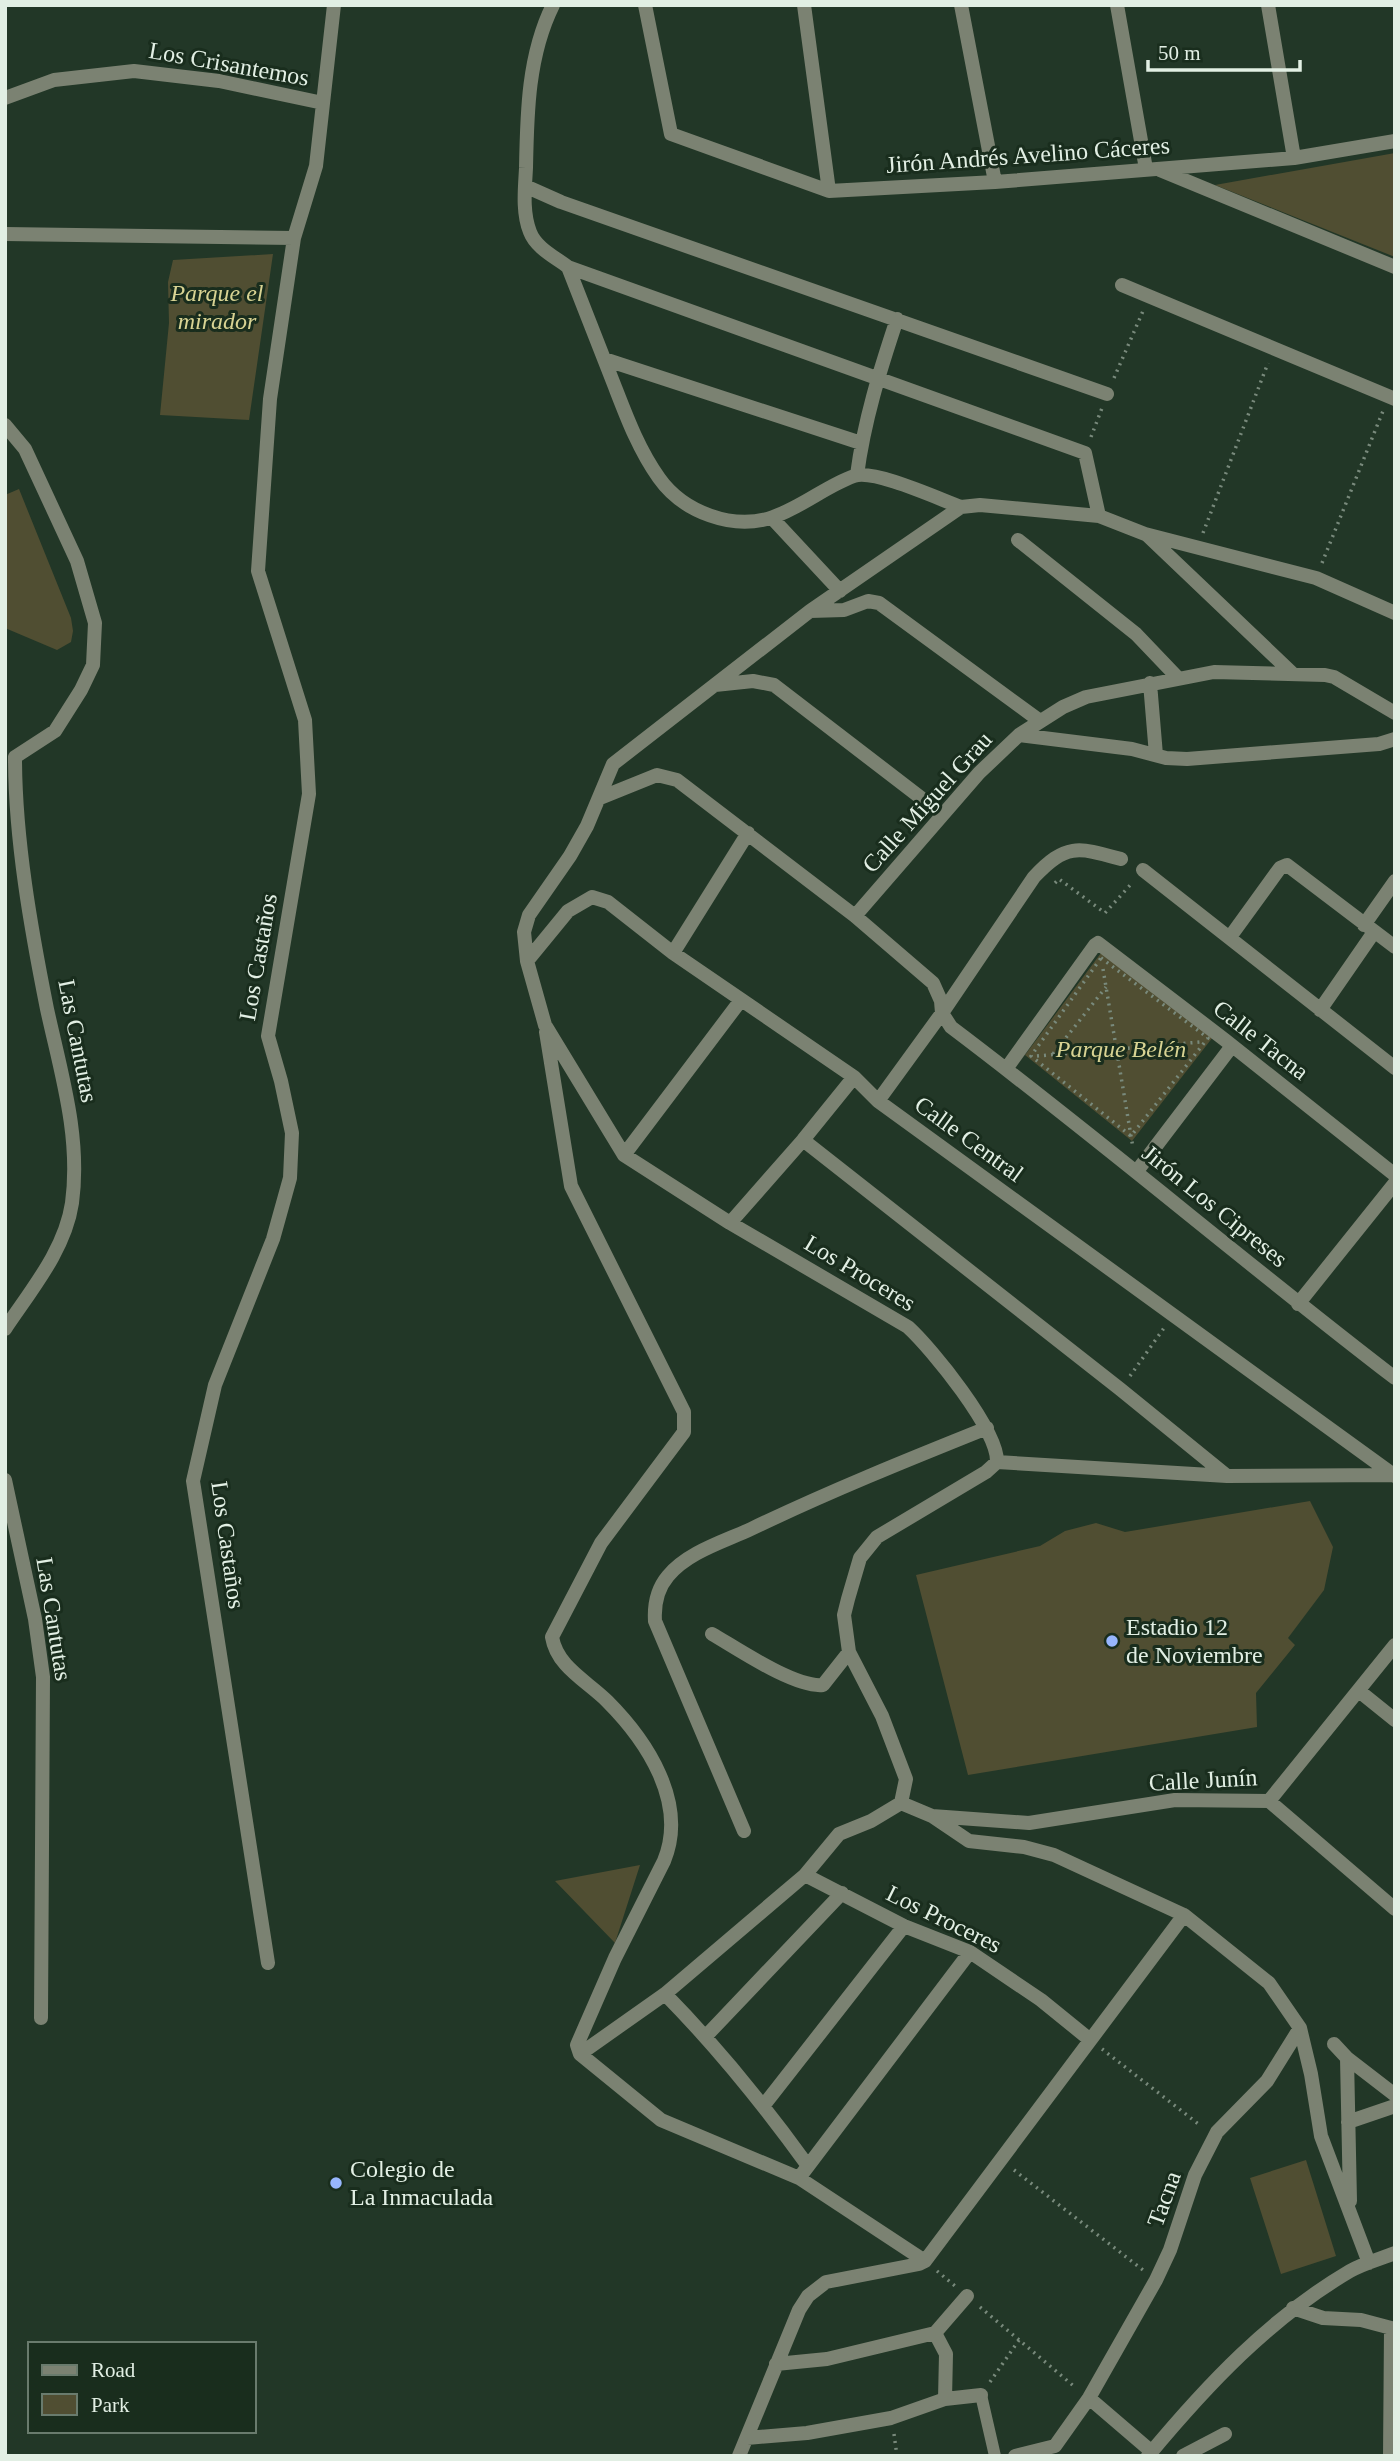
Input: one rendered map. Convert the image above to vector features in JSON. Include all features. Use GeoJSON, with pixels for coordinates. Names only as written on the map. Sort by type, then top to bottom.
{"type":"FeatureCollection","features":[{"type":"Feature","properties":{"kind":"street","name":"Los Castaños"},"geometry":{"type":"LineString","coordinates":[[268,1963],[193,1481],[215,1385],[273,1239],[290,1178],[292,1133],[268,1036],[309,794],[305,720],[258,571],[270,400],[294,238],[316,166],[334,5]]}},
{"type":"Feature","properties":{"kind":"street"},"geometry":{"type":"LineString","coordinates":[[553,5],[538,44],[527,133],[526,216],[530,232],[537,244],[568,267],[1085,453],[1099,516]]}},
{"type":"Feature","properties":{"kind":"street","name":"Jirón Andrés Avelino Cáceres"},"geometry":{"type":"LineString","coordinates":[[645,5],[669,131],[673,136],[829,191],[995,182],[1294,158],[1395,141]]}},
{"type":"Feature","properties":{"kind":"street"},"geometry":{"type":"LineString","coordinates":[[804,5],[829,191]]}},
{"type":"Feature","properties":{"kind":"street"},"geometry":{"type":"LineString","coordinates":[[961,5],[995,182]]}},
{"type":"Feature","properties":{"kind":"street"},"geometry":{"type":"LineString","coordinates":[[1117,5],[1150,169],[1395,267]]}},
{"type":"Feature","properties":{"kind":"street"},"geometry":{"type":"LineString","coordinates":[[1268,5],[1294,158]]}},
{"type":"Feature","properties":{"kind":"street","name":"Los Crisantemos"},"geometry":{"type":"LineString","coordinates":[[5,98],[54,80],[134,71],[219,81],[323,103]]}},
{"type":"Feature","properties":{"kind":"street"},"geometry":{"type":"LineString","coordinates":[[525,186],[561,202],[1107,394]]}},
{"type":"Feature","properties":{"kind":"street"},"geometry":{"type":"LineString","coordinates":[[5,234],[294,238]]}},
{"type":"Feature","properties":{"kind":"street"},"geometry":{"type":"LineString","coordinates":[[568,267],[635,438],[671,492],[703,512],[720,519],[758,522],[857,475],[884,479],[961,507],[980,505],[1099,516],[1145,534],[1316,578],[1395,613]]}},
{"type":"Feature","properties":{"kind":"street"},"geometry":{"type":"LineString","coordinates":[[1122,285],[1392,398]]}},
{"type":"Feature","properties":{"kind":"street"},"geometry":{"type":"LineString","coordinates":[[857,475],[861,443],[877,379],[897,319]]}},
{"type":"Feature","properties":{"kind":"street"},"geometry":{"type":"LineString","coordinates":[[604,359],[861,443]]}},
{"type":"Feature","properties":{"kind":"street"},"geometry":{"type":"LineString","coordinates":[[5,425],[25,449],[77,561],[95,623],[93,665],[55,731],[10,755]]}},
{"type":"Feature","properties":{"kind":"street"},"geometry":{"type":"LineString","coordinates":[[714,685],[810,611],[961,507]]}},
{"type":"Feature","properties":{"kind":"street"},"geometry":{"type":"LineString","coordinates":[[772,517],[840,591]]}},
{"type":"Feature","properties":{"kind":"street"},"geometry":{"type":"LineString","coordinates":[[1145,534],[1293,674]]}},
{"type":"Feature","properties":{"kind":"street"},"geometry":{"type":"LineString","coordinates":[[1018,540],[1136,634],[1178,678]]}},
{"type":"Feature","properties":{"kind":"street"},"geometry":{"type":"LineString","coordinates":[[810,611],[840,611],[868,601],[878,603],[1040,721]]}},
{"type":"Feature","properties":{"kind":"street","name":"Calle Miguel Grau"},"geometry":{"type":"LineString","coordinates":[[855,916],[979,773],[1019,735],[1040,721],[1086,698],[1214,672],[1293,674],[1334,677],[1395,713]]}},
{"type":"Feature","properties":{"kind":"street"},"geometry":{"type":"LineString","coordinates":[[714,685],[760,681],[774,685],[942,814]]}},
{"type":"Feature","properties":{"kind":"street"},"geometry":{"type":"LineString","coordinates":[[1150,683],[1156,755]]}},
{"type":"Feature","properties":{"kind":"street","name":"Los Proceres"},"geometry":{"type":"LineString","coordinates":[[714,685],[613,764],[600,798],[570,856],[529,915],[524,932],[527,961],[545,1025],[624,1155],[730,1223],[908,1327],[926,1343],[987,1428],[998,1452],[998,1462]]}},
{"type":"Feature","properties":{"kind":"street"},"geometry":{"type":"LineString","coordinates":[[1019,735],[1106,745],[1186,759],[1379,744],[1395,739]]}},
{"type":"Feature","properties":{"kind":"street","name":"Las Cantutas"},"geometry":{"type":"LineString","coordinates":[[5,1329],[61,1241],[72,1205],[75,1154],[65,1086],[47,1007],[20,848],[10,755]]}},
{"type":"Feature","properties":{"kind":"street"},"geometry":{"type":"LineString","coordinates":[[600,798],[657,775],[677,780],[855,916],[933,983],[941,1001],[942,1013]]}},
{"type":"Feature","properties":{"kind":"street"},"geometry":{"type":"LineString","coordinates":[[673,953],[748,833]]}},
{"type":"Feature","properties":{"kind":"street"},"geometry":{"type":"LineString","coordinates":[[878,1101],[942,1013],[1027,886],[1051,859],[1065,852],[1088,850],[1121,859]]}},
{"type":"Feature","properties":{"kind":"street"},"geometry":{"type":"LineString","coordinates":[[1230,937],[1283,865],[1287,865],[1395,947]]}},
{"type":"Feature","properties":{"kind":"street"},"geometry":{"type":"LineString","coordinates":[[1143,870],[1395,1068]]}},
{"type":"Feature","properties":{"kind":"street"},"geometry":{"type":"LineString","coordinates":[[1320,1010],[1395,881]]}},
{"type":"Feature","properties":{"kind":"street","name":"Calle Central"},"geometry":{"type":"LineString","coordinates":[[527,961],[568,911],[592,897],[608,902],[673,953],[855,1077],[878,1101],[1394,1476]]}},
{"type":"Feature","properties":{"kind":"street"},"geometry":{"type":"LineString","coordinates":[[1010,1063],[1095,945],[1100,951]]}},
{"type":"Feature","properties":{"kind":"street","name":"Calle Tacna"},"geometry":{"type":"LineString","coordinates":[[1100,951],[1229,1043],[1395,1175]]}},
{"type":"Feature","properties":{"kind":"street"},"geometry":{"type":"LineString","coordinates":[[624,1155],[741,999]]}},
{"type":"Feature","properties":{"kind":"street","name":"Jirón Los Cipreses"},"geometry":{"type":"LineString","coordinates":[[942,1013],[951,1027],[1010,1063],[1298,1304],[1395,1378]]}},
{"type":"Feature","properties":{"kind":"street"},"geometry":{"type":"LineString","coordinates":[[545,1025],[571,1186],[684,1412],[685,1422],[684,1432],[601,1543],[552,1637],[554,1650],[568,1668],[607,1701],[643,1742],[668,1799],[672,1828],[671,1845],[664,1861],[615,1958],[577,2045],[580,2054],[661,2120],[804,2172],[925,2261]]}},
{"type":"Feature","properties":{"kind":"street"},"geometry":{"type":"LineString","coordinates":[[1137,1171],[1229,1043]]}},
{"type":"Feature","properties":{"kind":"street"},"geometry":{"type":"LineString","coordinates":[[730,1223],[855,1077]]}},
{"type":"Feature","properties":{"kind":"street"},"geometry":{"type":"LineString","coordinates":[[803,1140],[1227,1476]]}},
{"type":"Feature","properties":{"kind":"street"},"geometry":{"type":"LineString","coordinates":[[1298,1304],[1395,1183]]}},
{"type":"Feature","properties":{"kind":"street"},"geometry":{"type":"LineString","coordinates":[[744,1831],[655,1621],[656,1601],[667,1577],[688,1558],[789,1511],[987,1428]]}},
{"type":"Feature","properties":{"kind":"street"},"geometry":{"type":"LineString","coordinates":[[580,2054],[665,1994],[805,1875],[839,1834],[871,1821],[901,1804],[906,1779],[882,1716],[849,1652],[844,1615],[860,1558],[877,1537],[986,1472],[998,1462],[1227,1476],[1394,1476]]}},
{"type":"Feature","properties":{"kind":"street","name":"Las Cantutas"},"geometry":{"type":"LineString","coordinates":[[5,1480],[35,1619],[43,1677],[41,2018]]}},
{"type":"Feature","properties":{"kind":"street"},"geometry":{"type":"LineString","coordinates":[[712,1634],[775,1670],[815,1685],[823,1685],[849,1652]]}},
{"type":"Feature","properties":{"kind":"street","name":"Calle Junín"},"geometry":{"type":"LineString","coordinates":[[901,1804],[932,1816],[1029,1823],[1175,1800],[1269,1801],[1395,1645]]}},
{"type":"Feature","properties":{"kind":"street"},"geometry":{"type":"LineString","coordinates":[[1359,1691],[1395,1720]]}},
{"type":"Feature","properties":{"kind":"street"},"geometry":{"type":"LineString","coordinates":[[1269,1801],[1395,1909]]}},
{"type":"Feature","properties":{"kind":"street"},"geometry":{"type":"LineString","coordinates":[[932,1816],[969,1841],[1024,1847],[1054,1855],[1184,1915],[1269,1983],[1300,2028],[1321,2136],[1369,2263]]}},
{"type":"Feature","properties":{"kind":"street","name":"Los Proceres"},"geometry":{"type":"LineString","coordinates":[[805,1875],[904,1927],[970,1952],[1041,2000],[1089,2039]]}},
{"type":"Feature","properties":{"kind":"street"},"geometry":{"type":"LineString","coordinates":[[706,2036],[842,1893]]}},
{"type":"Feature","properties":{"kind":"street"},"geometry":{"type":"LineString","coordinates":[[739,2456],[799,2310],[808,2296],[826,2282],[925,2261],[1184,1915]]}},
{"type":"Feature","properties":{"kind":"street"},"geometry":{"type":"LineString","coordinates":[[764,2105],[904,1927]]}},
{"type":"Feature","properties":{"kind":"street"},"geometry":{"type":"LineString","coordinates":[[804,2172],[970,1952]]}},
{"type":"Feature","properties":{"kind":"street"},"geometry":{"type":"LineString","coordinates":[[665,1994],[706,2036],[764,2105],[804,2172]]}},
{"type":"Feature","properties":{"kind":"street","name":"Tacna"},"geometry":{"type":"LineString","coordinates":[[1016,2456],[1055,2446],[1089,2398],[1156,2280],[1170,2250],[1195,2175],[1215,2136],[1267,2081],[1300,2028]]}},
{"type":"Feature","properties":{"kind":"street"},"geometry":{"type":"LineString","coordinates":[[1334,2044],[1347,2058],[1395,2095]]}},
{"type":"Feature","properties":{"kind":"street"},"geometry":{"type":"LineString","coordinates":[[1347,2058],[1352,2220]]}},
{"type":"Feature","properties":{"kind":"street"},"geometry":{"type":"LineString","coordinates":[[1348,2122],[1395,2106]]}},
{"type":"Feature","properties":{"kind":"street"},"geometry":{"type":"LineString","coordinates":[[1089,2398],[1150,2454],[1181,2416],[1237,2357],[1293,2308],[1352,2270],[1395,2253]]}},
{"type":"Feature","properties":{"kind":"street"},"geometry":{"type":"LineString","coordinates":[[776,2364],[827,2359],[935,2333],[967,2296]]}},
{"type":"Feature","properties":{"kind":"street"},"geometry":{"type":"LineString","coordinates":[[1293,2308],[1323,2318],[1361,2320],[1393,2329],[1390,2456]]}},
{"type":"Feature","properties":{"kind":"street"},"geometry":{"type":"LineString","coordinates":[[935,2333],[946,2354],[945,2399]]}},
{"type":"Feature","properties":{"kind":"street"},"geometry":{"type":"LineString","coordinates":[[747,2438],[807,2433],[891,2418],[945,2399],[981,2395]]}},
{"type":"Feature","properties":{"kind":"street"},"geometry":{"type":"LineString","coordinates":[[1183,2456],[1226,2434]]}},
{"type":"Feature","properties":{"kind":"lane"},"geometry":{"type":"LineString","coordinates":[[981,2395],[995,2456]]}},
{"type":"Feature","properties":{"kind":"path"},"geometry":{"type":"LineString","coordinates":[[1085,453],[1149,296]]}},
{"type":"Feature","properties":{"kind":"path"},"geometry":{"type":"LineString","coordinates":[[1198,548],[1273,350]]}},
{"type":"Feature","properties":{"kind":"path"},"geometry":{"type":"LineString","coordinates":[[1316,578],[1392,398]]}},
{"type":"Feature","properties":{"kind":"path"},"geometry":{"type":"LineString","coordinates":[[1051,886],[1059,879],[1105,913],[1143,870]]}},
{"type":"Feature","properties":{"kind":"path"},"geometry":{"type":"LineString","coordinates":[[1100,951],[1137,1171]]}},
{"type":"Feature","properties":{"kind":"path"},"geometry":{"type":"LineString","coordinates":[[1100,951],[1208,1038],[1130,1136]]}},
{"type":"Feature","properties":{"kind":"path"},"geometry":{"type":"LineString","coordinates":[[1031,1056],[1100,951]]}},
{"type":"Feature","properties":{"kind":"path"},"geometry":{"type":"LineString","coordinates":[[1053,1054],[1106,987]]}},
{"type":"Feature","properties":{"kind":"path"},"geometry":{"type":"LineString","coordinates":[[1010,1063],[1031,1056],[1205,1042],[1229,1043]]}},
{"type":"Feature","properties":{"kind":"path"},"geometry":{"type":"LineString","coordinates":[[1031,1056],[1130,1136]]}},
{"type":"Feature","properties":{"kind":"path"},"geometry":{"type":"LineString","coordinates":[[1120,1389],[1173,1315]]}},
{"type":"Feature","properties":{"kind":"path"},"geometry":{"type":"LineString","coordinates":[[1089,2039],[1215,2136]]}},
{"type":"Feature","properties":{"kind":"path"},"geometry":{"type":"LineString","coordinates":[[1000,2159],[1156,2280]]}},
{"type":"Feature","properties":{"kind":"path"},"geometry":{"type":"LineString","coordinates":[[925,2261],[1089,2398]]}},
{"type":"Feature","properties":{"kind":"path"},"geometry":{"type":"LineString","coordinates":[[981,2395],[1019,2340]]}},
{"type":"Feature","properties":{"kind":"green space"},"geometry":{"type":"Polygon","coordinates":[[[1395,153],[1395,257],[1215,185],[1395,153]]]}},
{"type":"Feature","properties":{"kind":"green space","name":"Parque el mirador"},"geometry":{"type":"Polygon","coordinates":[[[273,254],[249,420],[160,415],[169,323],[168,282],[173,260],[273,254]]]}},
{"type":"Feature","properties":{"kind":"green space"},"geometry":{"type":"Polygon","coordinates":[[[19,489],[71,618],[71,642],[57,650],[5,628],[5,495],[19,489]]]}},
{"type":"Feature","properties":{"kind":"green space","name":"Parque Belén"},"geometry":{"type":"Polygon","coordinates":[[[1101,953],[1213,1037],[1132,1141],[1025,1055],[1101,953]]]}},
{"type":"Feature","properties":{"kind":"green space","name":"Estadio 12 de Noviembre"},"geometry":{"type":"Polygon","coordinates":[[[1310,1501],[1333,1547],[1324,1590],[1288,1638],[1295,1645],[1256,1693],[1257,1727],[968,1775],[916,1575],[1040,1546],[1065,1531],[1096,1523],[1125,1532],[1310,1501]]]}},
{"type":"Feature","properties":{"kind":"green space"},"geometry":{"type":"Polygon","coordinates":[[[640,1865],[615,1943],[555,1881],[640,1865]]]}},
{"type":"Feature","properties":{"kind":"green space"},"geometry":{"type":"Polygon","coordinates":[[[1306,2160],[1336,2256],[1281,2274],[1250,2178],[1306,2160]]]}},
{"type":"Feature","properties":{"kind":"place","name":"Estadio 12 de Noviembre"},"geometry":{"type":"Point","coordinates":[1112,1641]}},
{"type":"Feature","properties":{"kind":"place","name":"Colegio de La Inmaculada"},"geometry":{"type":"Point","coordinates":[336,2183]}}]}
